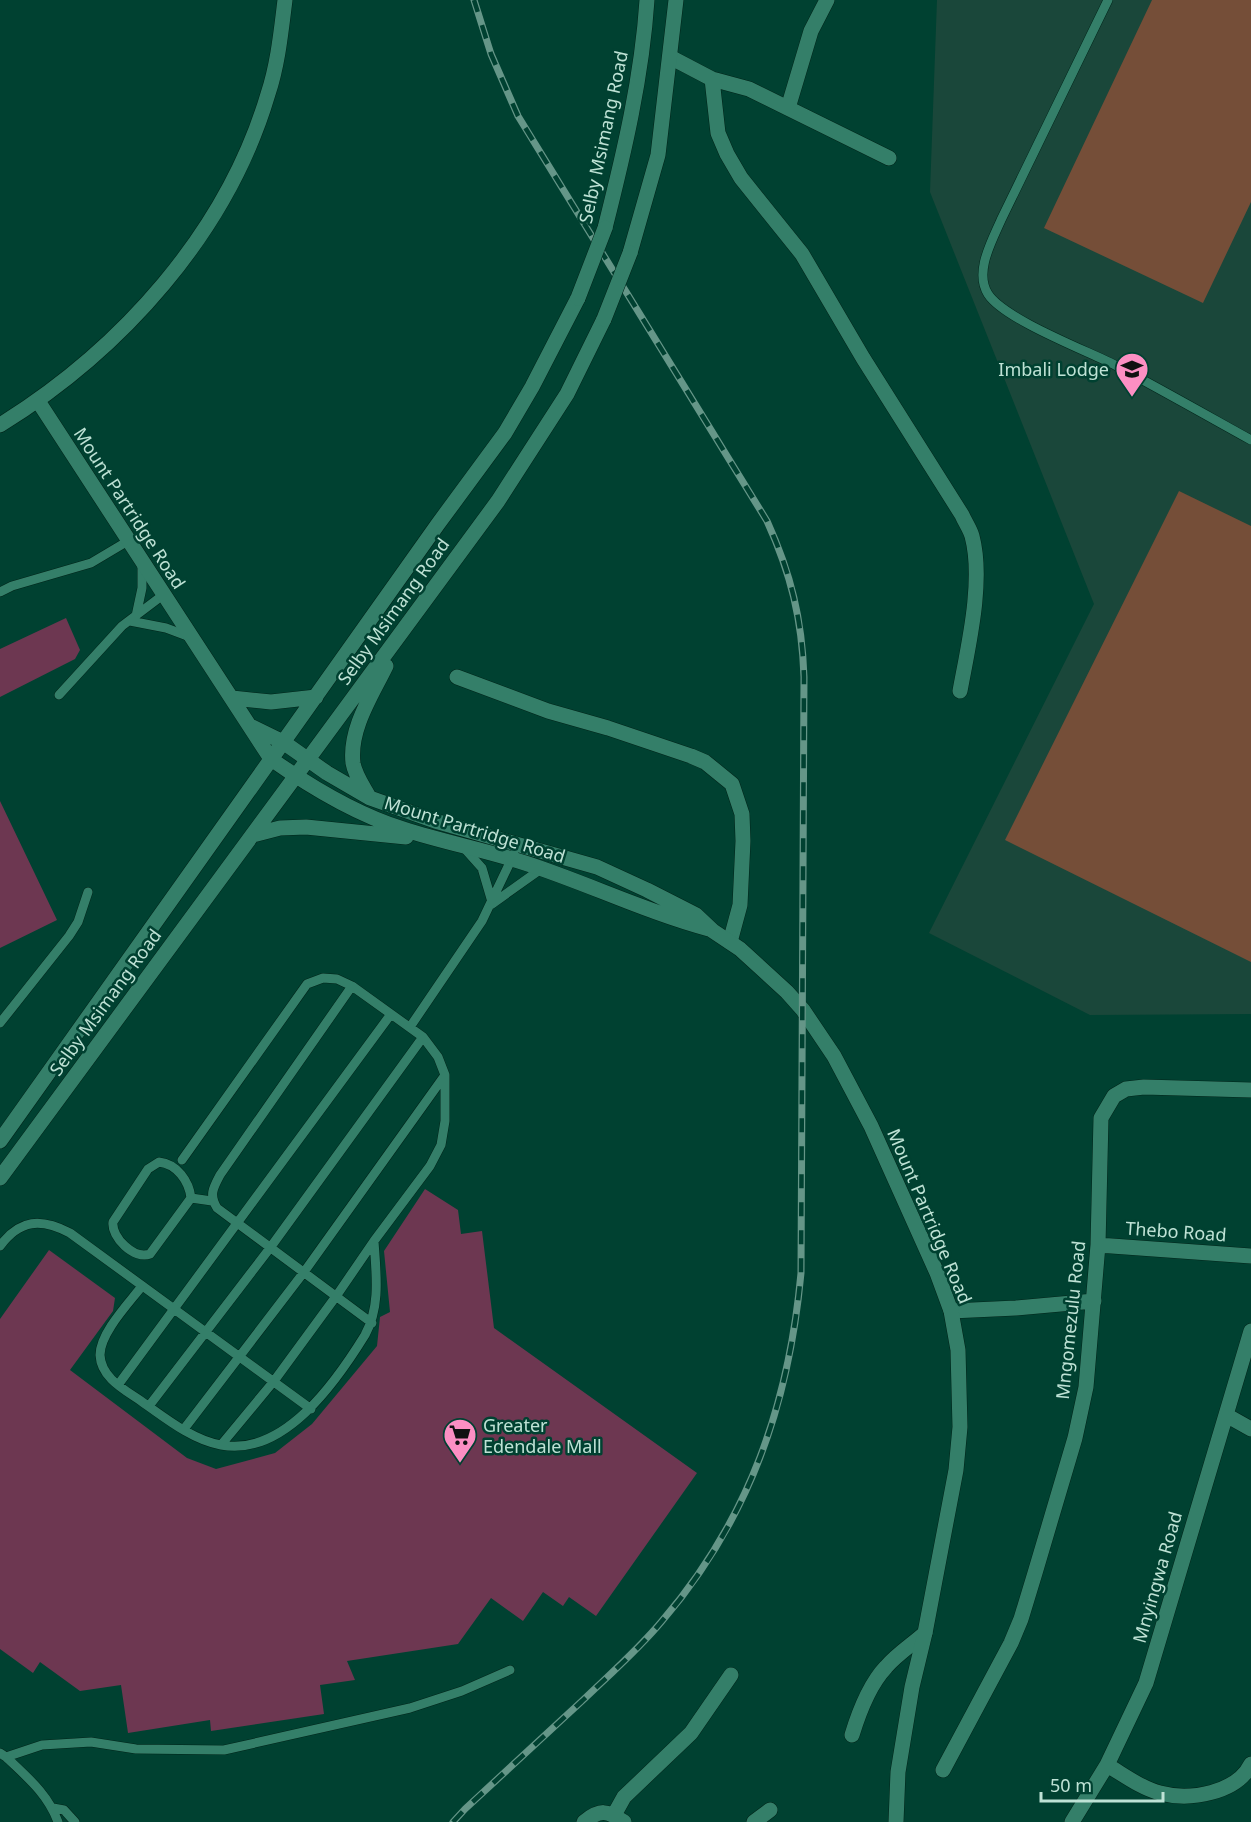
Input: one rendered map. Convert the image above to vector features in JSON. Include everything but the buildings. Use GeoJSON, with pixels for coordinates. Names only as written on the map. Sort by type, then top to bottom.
{"type":"FeatureCollection","features":[{"type":"Feature","properties":{"kind":"street"},"geometry":{"type":"LineString","coordinates":[[0,424],[38,401],[77,370],[158,291],[198,238],[222,200],[252,140],[268,94],[280,44],[285,0]]}},
{"type":"Feature","properties":{"kind":"street","name":"Selby Msimang Road"},"geometry":{"type":"LineString","coordinates":[[0,1141],[505,434],[537,378],[578,298],[605,228],[622,162],[634,99],[647,0]]}},
{"type":"Feature","properties":{"kind":"street","name":"Selby Msimang Road"},"geometry":{"type":"LineString","coordinates":[[0,1178],[498,501],[567,394],[604,319],[630,253],[658,155],[676,0]]}},
{"type":"Feature","properties":{"kind":"street"},"geometry":{"type":"LineString","coordinates":[[788,108],[811,31],[827,0]]}},
{"type":"Feature","properties":{"kind":"street"},"geometry":{"type":"LineString","coordinates":[[670,57],[712,79],[749,89],[888,158]]}},
{"type":"Feature","properties":{"kind":"street"},"geometry":{"type":"LineString","coordinates":[[712,79],[718,132],[727,154],[741,178],[802,254],[863,358],[962,515],[972,536],[975,596],[960,691]]}},
{"type":"Feature","properties":{"kind":"street","name":"Mount Partridge Road"},"geometry":{"type":"LineString","coordinates":[[38,401],[271,759],[295,776],[360,813],[401,829],[541,869],[666,916],[713,930]]}},
{"type":"Feature","properties":{"kind":"street"},"geometry":{"type":"LineString","coordinates":[[370,798],[357,777],[353,764],[354,739],[360,720],[400,636]]}},
{"type":"Feature","properties":{"kind":"street"},"geometry":{"type":"LineString","coordinates":[[457,676],[548,711],[608,728],[698,759],[732,783],[742,814],[743,841],[740,905],[730,942]]}},
{"type":"Feature","properties":{"kind":"street"},"geometry":{"type":"LineString","coordinates":[[232,698],[271,702],[316,697]]}},
{"type":"Feature","properties":{"kind":"street","name":"Mount Partridge Road"},"geometry":{"type":"LineString","coordinates":[[250,726],[283,742],[333,777],[370,798],[399,810],[597,867],[696,915],[759,965],[787,992],[803,1010],[834,1056],[871,1126],[937,1273],[951,1311],[958,1350],[960,1427],[956,1470],[926,1633],[912,1686],[898,1772],[896,1822]]}},
{"type":"Feature","properties":{"kind":"street"},"geometry":{"type":"LineString","coordinates":[[253,835],[280,828],[317,827],[445,841]]}},
{"type":"Feature","properties":{"kind":"street","name":"Mngomezulu Road"},"geometry":{"type":"LineString","coordinates":[[943,1770],[994,1677],[1021,1619],[1071,1449],[1086,1387],[1094,1301],[1098,1245],[1101,1118],[1114,1096],[1126,1089],[1144,1086],[1251,1090]]}},
{"type":"Feature","properties":{"kind":"street","name":"Thebo Road"},"geometry":{"type":"LineString","coordinates":[[1098,1245],[1251,1256]]}},
{"type":"Feature","properties":{"kind":"street"},"geometry":{"type":"LineString","coordinates":[[951,1311],[1094,1301]]}},
{"type":"Feature","properties":{"kind":"street","name":"Mnyingwa Road"},"geometry":{"type":"LineString","coordinates":[[1072,1822],[1107,1765],[1146,1683],[1251,1331]]}},
{"type":"Feature","properties":{"kind":"street"},"geometry":{"type":"LineString","coordinates":[[1226,1415],[1251,1429]]}},
{"type":"Feature","properties":{"kind":"street"},"geometry":{"type":"LineString","coordinates":[[852,1735],[859,1714],[878,1677],[886,1666],[926,1633]]}},
{"type":"Feature","properties":{"kind":"street"},"geometry":{"type":"LineString","coordinates":[[584,1822],[596,1813],[603,1812],[619,1819],[624,1797],[691,1733],[731,1675]]}},
{"type":"Feature","properties":{"kind":"street"},"geometry":{"type":"LineString","coordinates":[[1107,1765],[1144,1786],[1175,1796],[1201,1794],[1228,1786],[1244,1777],[1251,1764]]}},
{"type":"Feature","properties":{"kind":"street"},"geometry":{"type":"LineString","coordinates":[[754,1822],[770,1810]]}},
{"type":"Feature","properties":{"kind":"lane"},"geometry":{"type":"LineString","coordinates":[[1108,0],[988,249],[983,270],[984,283],[988,294],[1000,307],[1021,320],[1113,364],[1251,440]]}},
{"type":"Feature","properties":{"kind":"lane"},"geometry":{"type":"LineString","coordinates":[[0,592],[12,586],[91,562],[128,541]]}},
{"type":"Feature","properties":{"kind":"lane"},"geometry":{"type":"LineString","coordinates":[[133,618],[142,588],[142,562]]}},
{"type":"Feature","properties":{"kind":"lane"},"geometry":{"type":"LineString","coordinates":[[59,695],[109,640],[163,595]]}},
{"type":"Feature","properties":{"kind":"lane"},"geometry":{"type":"LineString","coordinates":[[133,618],[192,638]]}},
{"type":"Feature","properties":{"kind":"lane"},"geometry":{"type":"LineString","coordinates":[[410,1027],[463,951],[491,904],[512,860],[517,843]]}},
{"type":"Feature","properties":{"kind":"lane"},"geometry":{"type":"LineString","coordinates":[[462,846],[482,867],[491,904]]}},
{"type":"Feature","properties":{"kind":"lane"},"geometry":{"type":"LineString","coordinates":[[491,904],[541,869]]}},
{"type":"Feature","properties":{"kind":"lane"},"geometry":{"type":"LineString","coordinates":[[0,1023],[69,936],[78,922],[88,892]]}},
{"type":"Feature","properties":{"kind":"lane"},"geometry":{"type":"LineString","coordinates":[[182,1160],[307,984],[322,978],[337,979],[352,986],[423,1037],[438,1057],[445,1075],[446,1121],[441,1145],[430,1166],[274,1382],[221,1445]]}},
{"type":"Feature","properties":{"kind":"lane"},"geometry":{"type":"LineString","coordinates":[[352,986],[220,1175],[211,1192],[212,1201],[217,1208],[372,1323]]}},
{"type":"Feature","properties":{"kind":"lane"},"geometry":{"type":"LineString","coordinates":[[118,1385],[391,1014]]}},
{"type":"Feature","properties":{"kind":"lane"},"geometry":{"type":"LineString","coordinates":[[149,1406],[270,1248],[423,1037]]}},
{"type":"Feature","properties":{"kind":"lane"},"geometry":{"type":"LineString","coordinates":[[184,1429],[304,1272],[445,1075]]}},
{"type":"Feature","properties":{"kind":"lane"},"geometry":{"type":"LineString","coordinates":[[159,1162],[172,1166],[187,1182],[191,1198],[150,1254],[138,1255],[116,1237],[112,1229],[113,1222],[148,1170],[159,1162]]}},
{"type":"Feature","properties":{"kind":"lane"},"geometry":{"type":"LineString","coordinates":[[191,1198],[212,1201]]}},
{"type":"Feature","properties":{"kind":"lane"},"geometry":{"type":"LineString","coordinates":[[0,1246],[19,1227],[32,1222],[48,1224],[70,1233],[311,1409]]}},
{"type":"Feature","properties":{"kind":"lane"},"geometry":{"type":"LineString","coordinates":[[142,1286],[105,1337],[101,1348],[102,1367],[108,1377],[184,1429],[207,1441],[221,1445],[250,1445],[271,1438],[311,1409],[356,1349],[372,1323],[377,1291],[374,1241]]}},
{"type":"Feature","properties":{"kind":"lane"},"geometry":{"type":"LineString","coordinates":[[3,1755],[42,1745],[91,1742],[136,1749],[224,1750],[410,1708],[462,1691],[510,1670]]}},
{"type":"Feature","properties":{"kind":"lane"},"geometry":{"type":"LineString","coordinates":[[3,1755],[42,1792],[53,1808],[58,1822]]}},
{"type":"Feature","properties":{"kind":"lane"},"geometry":{"type":"LineString","coordinates":[[53,1808],[64,1810],[75,1822]]}},
{"type":"Feature","properties":{"kind":"shaded area","name":"Imbali Lodge"},"geometry":{"type":"Polygon","coordinates":[[[937,0],[1251,0],[1251,1014],[1090,1015],[929,933],[1094,604],[930,192],[937,0]]]}},
{"type":"Feature","properties":{"kind":"shaded area"},"geometry":{"type":"Polygon","coordinates":[[[1152,0],[1251,0],[1251,202],[1203,303],[1044,228],[1152,0]]]}},
{"type":"Feature","properties":{"kind":"shaded area"},"geometry":{"type":"Polygon","coordinates":[[[1179,491],[1251,526],[1251,962],[1005,840],[1179,491]]]}},
{"type":"Feature","properties":{"kind":"railway"},"geometry":{"type":"LineString","coordinates":[[453,1822],[643,1642],[692,1582],[719,1542],[760,1458],[775,1414],[795,1321],[801,1273],[804,677],[801,636],[794,597],[783,560],[767,521],[518,116],[491,54],[474,0]]}},
{"type":"Feature","properties":{"kind":"place","name":"Imbali Lodge"},"geometry":{"type":"Point","coordinates":[1132,398]}},
{"type":"Feature","properties":{"kind":"place","name":"Greater Edendale Mall"},"geometry":{"type":"Point","coordinates":[460,1464]}}]}
